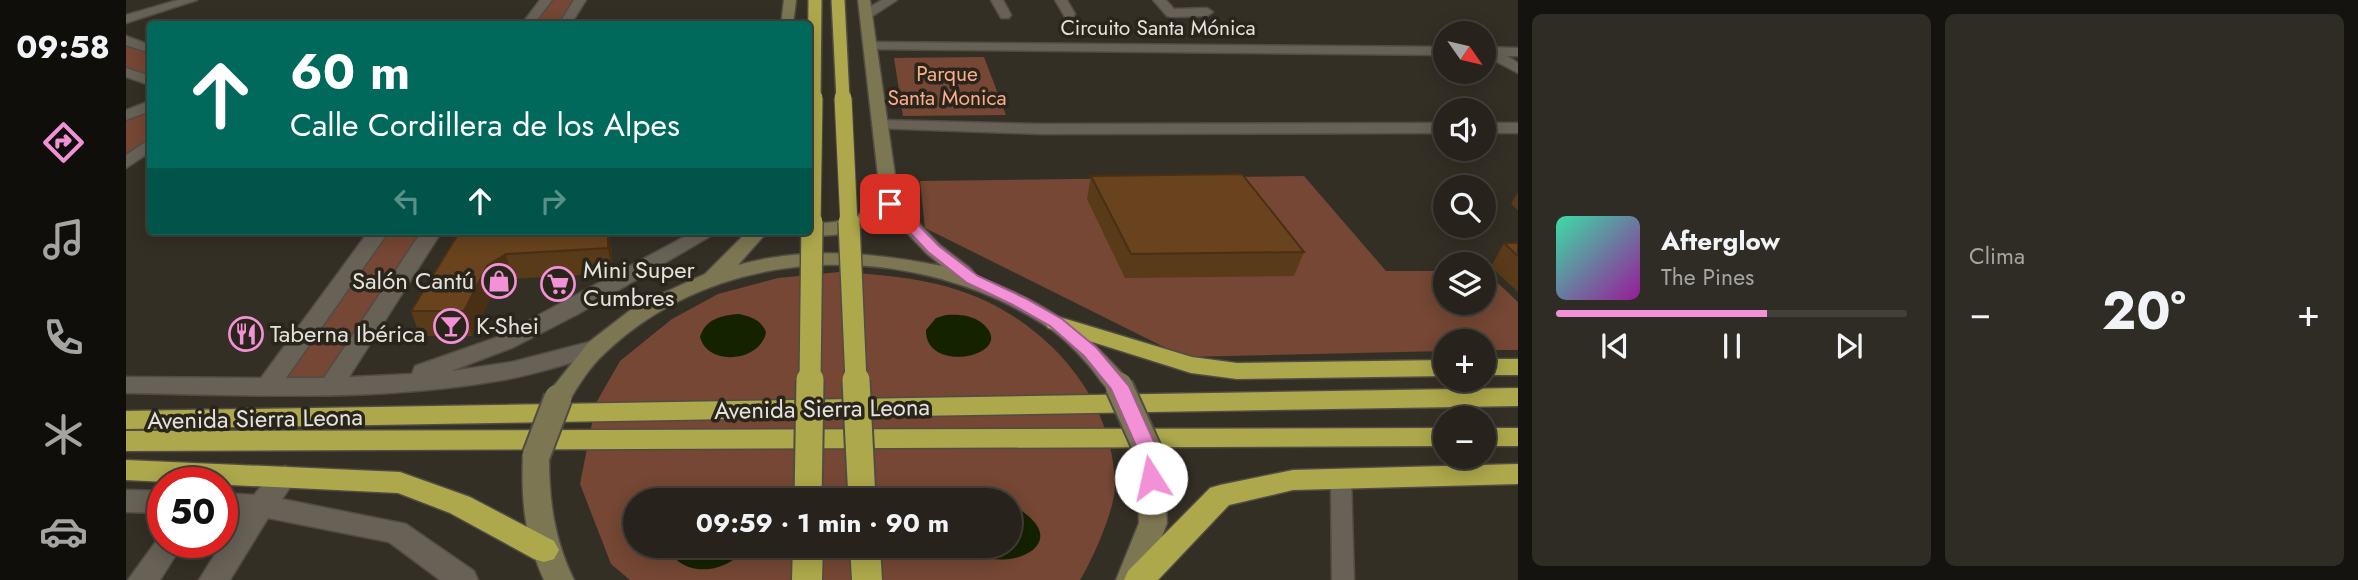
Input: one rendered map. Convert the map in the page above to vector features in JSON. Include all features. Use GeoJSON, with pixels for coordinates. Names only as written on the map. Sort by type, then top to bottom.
{"type":"FeatureCollection","features":[{"type":"Feature","properties":{"kind":"highway"},"geometry":{"type":"LineString","coordinates":[[812,214],[815,0]]}},
{"type":"Feature","properties":{"kind":"highway"},"geometry":{"type":"LineString","coordinates":[[838,0],[861,488]]}},
{"type":"Feature","properties":{"kind":"highway"},"geometry":{"type":"LineString","coordinates":[[808,488],[812,235]]}},
{"type":"Feature","properties":{"kind":"highway"},"geometry":{"type":"LineString","coordinates":[[1056,323],[1191,365],[1237,371],[1433,368]]}},
{"type":"Feature","properties":{"kind":"highway"},"geometry":{"type":"LineString","coordinates":[[1496,367],[1518,367]]}},
{"type":"Feature","properties":{"kind":"highway","name":"Avenida Sierra Leona"},"geometry":{"type":"LineString","coordinates":[[126,421],[1518,397]]}},
{"type":"Feature","properties":{"kind":"highway"},"geometry":{"type":"LineString","coordinates":[[1496,437],[1518,436]]}},
{"type":"Feature","properties":{"kind":"highway","name":"Avenida Sierra Leona"},"geometry":{"type":"LineString","coordinates":[[126,441],[1433,437]]}},
{"type":"Feature","properties":{"kind":"highway"},"geometry":{"type":"LineString","coordinates":[[126,470],[147,472]]}},
{"type":"Feature","properties":{"kind":"highway"},"geometry":{"type":"LineString","coordinates":[[1139,580],[1220,496],[1293,480],[1518,474]]}},
{"type":"Feature","properties":{"kind":"highway"},"geometry":{"type":"LineString","coordinates":[[238,477],[285,476],[400,483],[460,505],[544,550]]}},
{"type":"Feature","properties":{"kind":"highway"},"geometry":{"type":"LineString","coordinates":[[807,580],[808,558]]}},
{"type":"Feature","properties":{"kind":"highway"},"geometry":{"type":"LineString","coordinates":[[866,558],[867,580]]}},
{"type":"Feature","properties":{"kind":"main road"},"geometry":{"type":"LineString","coordinates":[[787,21],[790,0]]}},
{"type":"Feature","properties":{"kind":"main road"},"geometry":{"type":"LineString","coordinates":[[866,7],[890,204],[933,249],[973,280]]}},
{"type":"Feature","properties":{"kind":"main road"},"geometry":{"type":"LineString","coordinates":[[812,228],[835,229],[861,223],[890,204]]}},
{"type":"Feature","properties":{"kind":"main road"},"geometry":{"type":"LineString","coordinates":[[706,281],[730,262],[754,235]]}},
{"type":"Feature","properties":{"kind":"main road"},"geometry":{"type":"LineString","coordinates":[[559,580],[544,550],[534,502],[536,456],[558,398],[597,347],[647,308],[706,281],[771,264],[812,258],[866,258],[920,265],[973,280],[1019,301],[1056,323],[1090,352],[1119,386],[1150,455],[1153,523],[1132,580]]}},
{"type":"Feature","properties":{"kind":"street"},"geometry":{"type":"LineString","coordinates":[[126,6],[148,0]]}},
{"type":"Feature","properties":{"kind":"street"},"geometry":{"type":"LineString","coordinates":[[126,19],[191,0]]}},
{"type":"Feature","properties":{"kind":"street"},"geometry":{"type":"LineString","coordinates":[[530,21],[546,0]]}},
{"type":"Feature","properties":{"kind":"street"},"geometry":{"type":"LineString","coordinates":[[567,21],[580,0]]}},
{"type":"Feature","properties":{"kind":"street"},"geometry":{"type":"LineString","coordinates":[[866,7],[891,0]]}},
{"type":"Feature","properties":{"kind":"street"},"geometry":{"type":"LineString","coordinates":[[997,0],[1005,15]]}},
{"type":"Feature","properties":{"kind":"street"},"geometry":{"type":"LineString","coordinates":[[1061,0],[1069,14]]}},
{"type":"Feature","properties":{"kind":"street"},"geometry":{"type":"LineString","coordinates":[[1159,0],[1171,13],[1207,12]]}},
{"type":"Feature","properties":{"kind":"street"},"geometry":{"type":"LineString","coordinates":[[126,40],[147,48]]}},
{"type":"Feature","properties":{"kind":"street","name":"Circuito Santa Mónica"},"geometry":{"type":"LineString","coordinates":[[870,46],[1433,51]]}},
{"type":"Feature","properties":{"kind":"street"},"geometry":{"type":"LineString","coordinates":[[1496,51],[1518,51]]}},
{"type":"Feature","properties":{"kind":"street"},"geometry":{"type":"LineString","coordinates":[[1496,56],[1518,69]]}},
{"type":"Feature","properties":{"kind":"street"},"geometry":{"type":"LineString","coordinates":[[126,72],[147,80]]}},
{"type":"Feature","properties":{"kind":"street"},"geometry":{"type":"LineString","coordinates":[[126,115],[147,107]]}},
{"type":"Feature","properties":{"kind":"street"},"geometry":{"type":"LineString","coordinates":[[880,125],[1041,129],[1433,128]]}},
{"type":"Feature","properties":{"kind":"street"},"geometry":{"type":"LineString","coordinates":[[1496,128],[1518,128]]}},
{"type":"Feature","properties":{"kind":"street"},"geometry":{"type":"LineString","coordinates":[[126,163],[147,146]]}},
{"type":"Feature","properties":{"kind":"street"},"geometry":{"type":"LineString","coordinates":[[267,387],[376,235]]}},
{"type":"Feature","properties":{"kind":"street"},"geometry":{"type":"LineString","coordinates":[[332,386],[429,235]]}},
{"type":"Feature","properties":{"kind":"street"},"geometry":{"type":"LineString","coordinates":[[357,385],[414,375],[506,342],[702,235]]}},
{"type":"Feature","properties":{"kind":"street","name":"Avenida Sierra Leona"},"geometry":{"type":"LineString","coordinates":[[126,386],[332,386],[483,375],[538,364],[597,347]]}},
{"type":"Feature","properties":{"kind":"street"},"geometry":{"type":"LineString","coordinates":[[1487,474],[1518,480]]}},
{"type":"Feature","properties":{"kind":"street"},"geometry":{"type":"LineString","coordinates":[[214,580],[261,506],[285,476]]}},
{"type":"Feature","properties":{"kind":"street"},"geometry":{"type":"LineString","coordinates":[[126,501],[147,502]]}},
{"type":"Feature","properties":{"kind":"street"},"geometry":{"type":"LineString","coordinates":[[238,505],[261,506],[397,532],[463,580]]}},
{"type":"Feature","properties":{"kind":"street"},"geometry":{"type":"LineString","coordinates":[[143,580],[159,558]]}},
{"type":"Feature","properties":{"kind":"lane"},"geometry":{"type":"LineString","coordinates":[[1341,478],[1343,580]]}},
{"type":"Feature","properties":{"kind":"green space"},"geometry":{"type":"Polygon","coordinates":[[[546,0],[580,0],[567,21],[530,21],[546,0]]]}},
{"type":"Feature","properties":{"kind":"green space"},"geometry":{"type":"Polygon","coordinates":[[[126,40],[147,48],[147,80],[126,72],[126,40]]]}},
{"type":"Feature","properties":{"kind":"green space","name":"Parque Santa Monica"},"geometry":{"type":"Polygon","coordinates":[[[984,57],[1006,115],[903,116],[894,58],[984,57]]]}},
{"type":"Feature","properties":{"kind":"green space"},"geometry":{"type":"Polygon","coordinates":[[[147,107],[147,146],[126,163],[126,115],[147,107]]]}},
{"type":"Feature","properties":{"kind":"green space"},"geometry":{"type":"Polygon","coordinates":[[[1304,176],[1386,271],[1433,271],[1433,315],[1496,315],[1496,281],[1518,302],[1518,350],[1496,350],[1496,329],[1433,329],[1433,351],[1184,357],[925,228],[920,181],[1304,176]]]}},
{"type":"Feature","properties":{"kind":"green space"},"geometry":{"type":"Polygon","coordinates":[[[376,235],[429,235],[332,385],[267,387],[376,235]]]}},
{"type":"Feature","properties":{"kind":"green space"},"geometry":{"type":"Polygon","coordinates":[[[839,272],[899,277],[938,284],[976,297],[1019,320],[1041,337],[1080,379],[1105,429],[1112,457],[1114,496],[1091,561],[1080,580],[630,580],[611,564],[580,484],[596,403],[620,361],[672,319],[718,294],[778,278],[839,272]]]}},
{"type":"Feature","properties":{"kind":"shaded area"},"geometry":{"type":"Polygon","coordinates":[[[739,314],[756,320],[766,332],[755,350],[745,355],[723,357],[705,347],[700,337],[710,322],[726,315],[739,314]]]}},
{"type":"Feature","properties":{"kind":"shaded area"},"geometry":{"type":"Polygon","coordinates":[[[946,315],[966,316],[979,321],[991,335],[989,344],[981,352],[968,356],[940,353],[930,344],[926,330],[936,318],[946,315]]]}},
{"type":"Feature","properties":{"kind":"shaded area"},"geometry":{"type":"Polygon","coordinates":[[[1022,513],[1031,519],[1040,532],[1038,544],[1029,553],[1022,555],[1022,513]]]}},
{"type":"Feature","properties":{"kind":"shaded area"},"geometry":{"type":"Polygon","coordinates":[[[675,558],[735,558],[729,563],[706,569],[683,564],[675,558]]]}},
{"type":"Feature","properties":{"kind":"building"},"geometry":{"type":"Polygon","coordinates":[[[1242,174],[1304,252],[1131,254],[1091,176],[1242,174]]]}},
{"type":"Feature","properties":{"kind":"building"},"geometry":{"type":"Polygon","coordinates":[[[458,235],[608,235],[608,248],[506,254],[487,266],[464,311],[411,311],[458,235]]]}},
{"type":"Feature","properties":{"kind":"building"},"geometry":{"type":"Polygon","coordinates":[[[1504,243],[1518,243],[1518,256],[1504,243]]]}},
{"type":"Feature","properties":{"kind":"place","name":"Salón Cantú"},"geometry":{"type":"Point","coordinates":[499,281]}},
{"type":"Feature","properties":{"kind":"place","name":"Mini Super Cumbres"},"geometry":{"type":"Point","coordinates":[558,284]}},
{"type":"Feature","properties":{"kind":"place","name":"K-Shei"},"geometry":{"type":"Point","coordinates":[451,326]}},
{"type":"Feature","properties":{"kind":"place","name":"Taberna Ibérica"},"geometry":{"type":"Point","coordinates":[246,334]}},
{"type":"Feature","properties":{"kind":"route"},"geometry":{"type":"LineString","coordinates":[[890,204],[918,230],[933,249],[973,280],[1019,301],[1056,323],[1090,352],[1119,386],[1150,455],[1151,478]]}}]}
